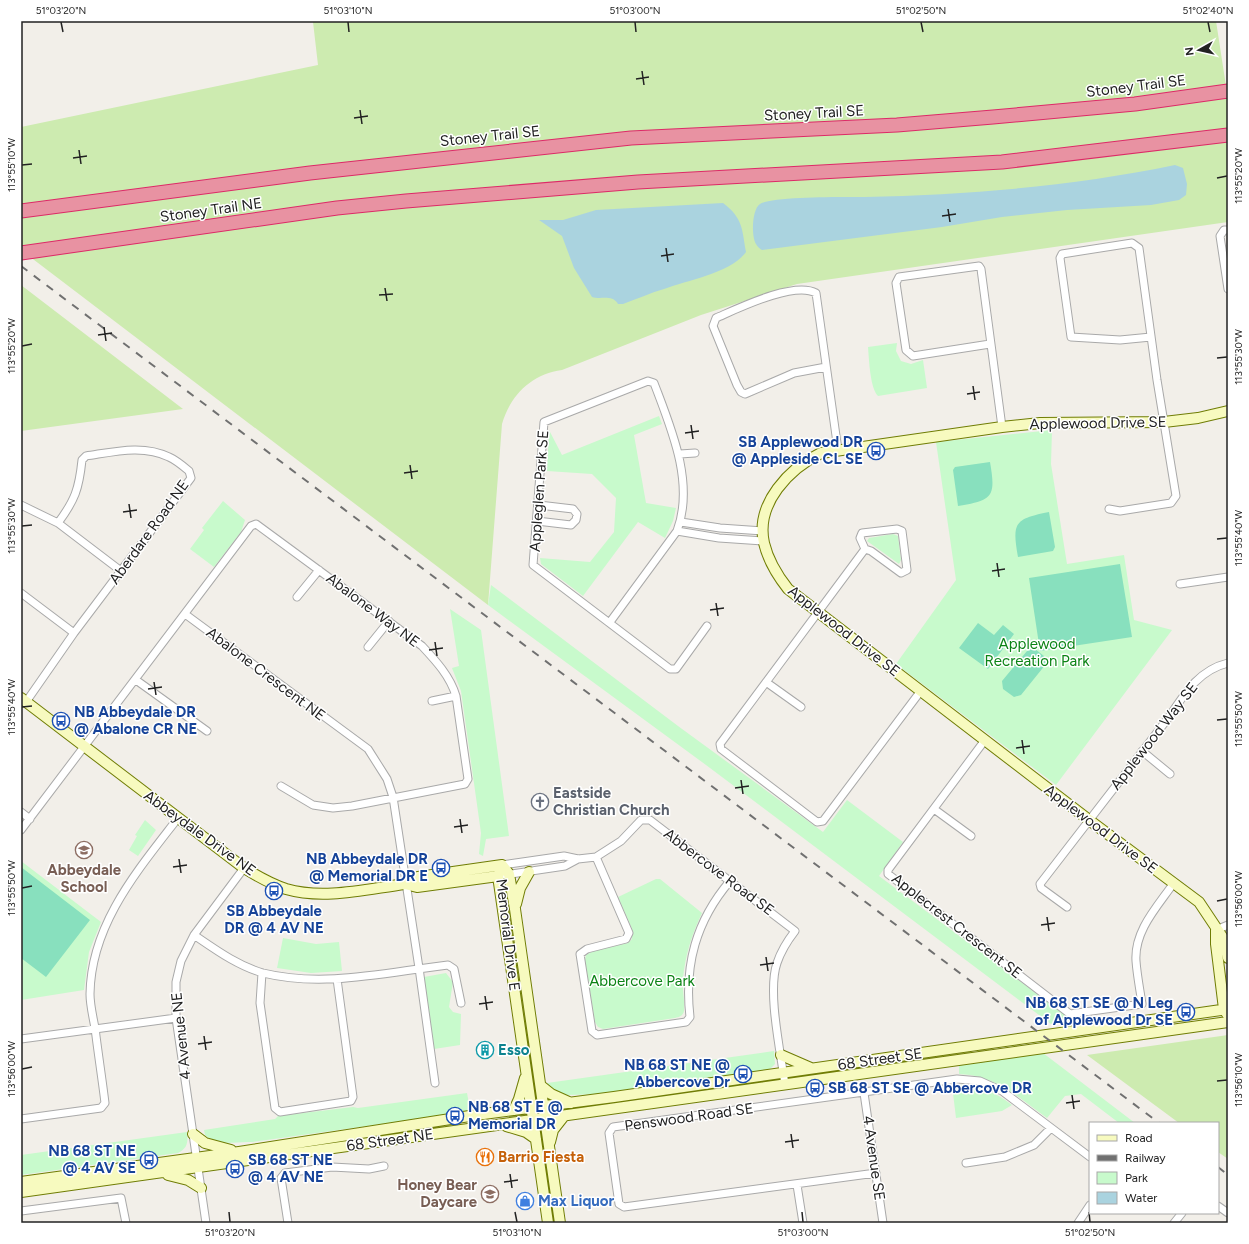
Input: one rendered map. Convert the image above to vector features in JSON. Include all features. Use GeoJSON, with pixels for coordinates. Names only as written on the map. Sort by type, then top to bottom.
{"type":"FeatureCollection","features":[{"type":"Feature","properties":{"kind":"highway"},"geometry":{"type":"LineString","coordinates":[[1210,93],[1228,86]]}},
{"type":"Feature","properties":{"kind":"highway","name":"Stoney Trail SE"},"geometry":{"type":"LineString","coordinates":[[401,162],[631,138],[897,125],[993,117],[1135,104],[1228,91]]}},
{"type":"Feature","properties":{"kind":"highway","name":"Stoney Trail NE"},"geometry":{"type":"LineString","coordinates":[[21,253],[329,209],[406,201],[638,182],[1002,162],[1228,135]]}},
{"type":"Feature","properties":{"kind":"highway","name":"Stoney Trail NE"},"geometry":{"type":"LineString","coordinates":[[21,211],[401,162]]}},
{"type":"Feature","properties":{"kind":"main road","name":"Applewood Drive SE"},"geometry":{"type":"LineString","coordinates":[[1228,411],[1198,418],[1164,422],[1040,424],[1002,427],[821,453],[806,460],[782,482],[772,498],[765,515],[763,536],[768,558],[777,575],[788,589],[920,692],[1199,902],[1208,913],[1216,930],[1225,941],[1228,958]]}},
{"type":"Feature","properties":{"kind":"main road","name":"Abbeydale Drive NE"},"geometry":{"type":"LineString","coordinates":[[23,700],[244,868],[268,882],[285,889],[307,893],[329,894],[405,884],[418,877],[502,865]]}},
{"type":"Feature","properties":{"kind":"main road","name":"Memorial Drive E"},"geometry":{"type":"LineString","coordinates":[[502,865],[509,874],[515,909],[560,1223]]}},
{"type":"Feature","properties":{"kind":"main road","name":"Memorial Drive E"},"geometry":{"type":"LineString","coordinates":[[502,865],[498,876],[548,1223]]}},
{"type":"Feature","properties":{"kind":"main road"},"geometry":{"type":"LineString","coordinates":[[515,909],[517,893],[529,872]]}},
{"type":"Feature","properties":{"kind":"main road","name":"Abbeydale Drive NE"},"geometry":{"type":"LineString","coordinates":[[405,884],[417,887],[498,876]]}},
{"type":"Feature","properties":{"kind":"main road","name":"Applewood Drive SE"},"geometry":{"type":"LineString","coordinates":[[1216,930],[1216,944],[1227,1012]]}},
{"type":"Feature","properties":{"kind":"main road","name":"68 Street SE"},"geometry":{"type":"LineString","coordinates":[[531,1108],[1227,1012]]}},
{"type":"Feature","properties":{"kind":"main road","name":"68 Street SE"},"geometry":{"type":"LineString","coordinates":[[545,1118],[1228,1022]]}},
{"type":"Feature","properties":{"kind":"main road"},"geometry":{"type":"LineString","coordinates":[[781,1055],[813,1069]]}},
{"type":"Feature","properties":{"kind":"main road"},"geometry":{"type":"LineString","coordinates":[[514,1110],[520,1099],[526,1072]]}},
{"type":"Feature","properties":{"kind":"main road"},"geometry":{"type":"LineString","coordinates":[[541,1086],[551,1094],[571,1103]]}},
{"type":"Feature","properties":{"kind":"main road","name":"68 Street NE"},"geometry":{"type":"LineString","coordinates":[[21,1192],[160,1173],[239,1152],[531,1108]]}},
{"type":"Feature","properties":{"kind":"main road"},"geometry":{"type":"LineString","coordinates":[[549,1148],[553,1130],[564,1116]]}},
{"type":"Feature","properties":{"kind":"main road","name":"68 Street NE"},"geometry":{"type":"LineString","coordinates":[[21,1182],[197,1163],[545,1118]]}},
{"type":"Feature","properties":{"kind":"main road"},"geometry":{"type":"LineString","coordinates":[[498,1124],[526,1132],[536,1139]]}},
{"type":"Feature","properties":{"kind":"main road"},"geometry":{"type":"LineString","coordinates":[[193,1134],[218,1147],[239,1152]]}},
{"type":"Feature","properties":{"kind":"main road"},"geometry":{"type":"LineString","coordinates":[[160,1173],[188,1180],[201,1188]]}},
{"type":"Feature","properties":{"kind":"street"},"geometry":{"type":"LineString","coordinates":[[1228,230],[1224,230],[1220,236],[1228,289]]}},
{"type":"Feature","properties":{"kind":"street"},"geometry":{"type":"LineString","coordinates":[[1110,509],[1120,511],[1172,502],[1176,496],[1151,337],[1139,248],[1132,243],[1062,254],[1060,258],[1071,337],[1120,340],[1151,337]]}},
{"type":"Feature","properties":{"kind":"street"},"geometry":{"type":"LineString","coordinates":[[990,344],[913,356],[906,350],[896,283],[899,276],[979,266],[1002,427]]}},
{"type":"Feature","properties":{"kind":"street"},"geometry":{"type":"LineString","coordinates":[[826,367],[794,373],[745,394],[741,392],[737,385],[713,326],[716,318],[756,300],[779,294],[809,289],[816,293],[838,450]]}},
{"type":"Feature","properties":{"kind":"street","name":"Appleglen Park SE"},"geometry":{"type":"LineString","coordinates":[[648,381],[654,383],[680,454],[683,492],[680,522],[677,531],[610,622],[533,565],[539,505],[544,422],[648,381]]}},
{"type":"Feature","properties":{"kind":"street","name":"Aberdare Road NE"},"geometry":{"type":"LineString","coordinates":[[23,700],[191,478],[189,471],[169,457],[155,452],[136,450],[86,456],[82,460],[80,484],[71,506],[58,523]]}},
{"type":"Feature","properties":{"kind":"street"},"geometry":{"type":"LineString","coordinates":[[680,454],[695,453]]}},
{"type":"Feature","properties":{"kind":"street"},"geometry":{"type":"LineString","coordinates":[[21,505],[58,523],[121,571]]}},
{"type":"Feature","properties":{"kind":"street"},"geometry":{"type":"LineString","coordinates":[[537,521],[571,525],[576,520],[577,514],[573,509],[539,505]]}},
{"type":"Feature","properties":{"kind":"street"},"geometry":{"type":"LineString","coordinates":[[680,522],[763,536]]}},
{"type":"Feature","properties":{"kind":"street","name":"Abalone Way NE"},"geometry":{"type":"LineString","coordinates":[[185,614],[251,526],[256,524],[422,646],[440,666],[453,687],[456,696],[468,779],[465,784],[333,808],[313,805],[281,786]]}},
{"type":"Feature","properties":{"kind":"street"},"geometry":{"type":"LineString","coordinates":[[719,538],[720,528]]}},
{"type":"Feature","properties":{"kind":"street"},"geometry":{"type":"LineString","coordinates":[[897,529],[902,531],[907,570],[901,573],[871,551],[865,549],[860,538],[862,533],[897,529]]}},
{"type":"Feature","properties":{"kind":"street"},"geometry":{"type":"LineString","coordinates":[[677,531],[719,538],[763,536]]}},
{"type":"Feature","properties":{"kind":"street"},"geometry":{"type":"LineString","coordinates":[[865,549],[819,613],[720,744],[721,749],[817,822],[823,821],[920,692]]}},
{"type":"Feature","properties":{"kind":"street"},"geometry":{"type":"LineString","coordinates":[[298,597],[319,570]]}},
{"type":"Feature","properties":{"kind":"street"},"geometry":{"type":"LineString","coordinates":[[1180,584],[1228,577]]}},
{"type":"Feature","properties":{"kind":"street"},"geometry":{"type":"LineString","coordinates":[[21,593],[74,633]]}},
{"type":"Feature","properties":{"kind":"street"},"geometry":{"type":"LineString","coordinates":[[21,830],[185,614]]}},
{"type":"Feature","properties":{"kind":"street","name":"Abalone Crescent NE"},"geometry":{"type":"LineString","coordinates":[[185,614],[368,750],[387,779],[393,797],[435,1083]]}},
{"type":"Feature","properties":{"kind":"street"},"geometry":{"type":"LineString","coordinates":[[368,647],[389,621]]}},
{"type":"Feature","properties":{"kind":"street"},"geometry":{"type":"LineString","coordinates":[[610,622],[670,669],[676,669],[707,626]]}},
{"type":"Feature","properties":{"kind":"street","name":"Applewood Way SE"},"geometry":{"type":"LineString","coordinates":[[1067,907],[1041,888],[1040,884],[1185,693],[1201,676],[1216,666],[1228,663]]}},
{"type":"Feature","properties":{"kind":"street"},"geometry":{"type":"LineString","coordinates":[[136,680],[206,731]]}},
{"type":"Feature","properties":{"kind":"street"},"geometry":{"type":"LineString","coordinates":[[766,682],[801,707]]}},
{"type":"Feature","properties":{"kind":"street"},"geometry":{"type":"LineString","coordinates":[[432,701],[456,696]]}},
{"type":"Feature","properties":{"kind":"street","name":"Applecrest Crescent SE"},"geometry":{"type":"LineString","coordinates":[[985,740],[888,870],[888,874],[1070,1014],[1142,1004],[1136,959],[1140,936],[1148,918],[1174,884]]}},
{"type":"Feature","properties":{"kind":"street"},"geometry":{"type":"LineString","coordinates":[[1142,751],[1170,774]]}},
{"type":"Feature","properties":{"kind":"street"},"geometry":{"type":"LineString","coordinates":[[934,809],[971,836]]}},
{"type":"Feature","properties":{"kind":"street"},"geometry":{"type":"LineString","coordinates":[[21,812],[30,818]]}},
{"type":"Feature","properties":{"kind":"street"},"geometry":{"type":"LineString","coordinates":[[21,1119],[101,1108],[106,1103],[90,995],[94,960],[100,939],[111,912],[123,890],[178,818]]}},
{"type":"Feature","properties":{"kind":"street","name":"Abbercove Road SE"},"geometry":{"type":"LineString","coordinates":[[596,857],[621,841],[641,820],[650,820],[795,931],[784,947],[777,963],[775,976],[773,994],[781,1055]]}},
{"type":"Feature","properties":{"kind":"street"},"geometry":{"type":"LineString","coordinates":[[502,865],[564,856],[578,859],[596,857],[629,933],[626,939],[587,949],[580,954],[592,1031],[596,1035],[686,1022],[690,1017],[688,993],[690,963],[698,934],[717,897],[730,881]]}},
{"type":"Feature","properties":{"kind":"street"},"geometry":{"type":"LineString","coordinates":[[498,876],[565,866],[578,859]]}},
{"type":"Feature","properties":{"kind":"street","name":"4 Avenue NE"},"geometry":{"type":"LineString","coordinates":[[206,1223],[176,1018],[176,982],[181,961],[194,936],[244,868]]}},
{"type":"Feature","properties":{"kind":"street"},"geometry":{"type":"LineString","coordinates":[[1216,930],[1228,925]]}},
{"type":"Feature","properties":{"kind":"street"},"geometry":{"type":"LineString","coordinates":[[194,936],[228,958],[262,972],[296,978],[337,979],[448,965],[454,969],[461,1004]]}},
{"type":"Feature","properties":{"kind":"street"},"geometry":{"type":"LineString","coordinates":[[262,972],[260,1003],[275,1108],[280,1112],[351,1101],[353,1097],[337,979]]}},
{"type":"Feature","properties":{"kind":"street"},"geometry":{"type":"LineString","coordinates":[[21,1039],[176,1018]]}},
{"type":"Feature","properties":{"kind":"street"},"geometry":{"type":"LineString","coordinates":[[781,1055],[785,1085]]}},
{"type":"Feature","properties":{"kind":"street"},"geometry":{"type":"LineString","coordinates":[[864,1093],[958,1079],[980,1081],[1002,1091],[1089,1156]]}},
{"type":"Feature","properties":{"kind":"street","name":"4 Avenue SE"},"geometry":{"type":"LineString","coordinates":[[864,1093],[883,1223]]}},
{"type":"Feature","properties":{"kind":"street","name":"Penswood Road SE"},"geometry":{"type":"LineString","coordinates":[[864,1093],[613,1127],[609,1133],[619,1204],[624,1207],[797,1185],[876,1173]]}},
{"type":"Feature","properties":{"kind":"street"},"geometry":{"type":"LineString","coordinates":[[966,1164],[1005,1157],[1034,1145],[1051,1128]]}},
{"type":"Feature","properties":{"kind":"street"},"geometry":{"type":"LineString","coordinates":[[288,1223],[281,1178],[285,1173],[332,1167],[369,1169],[384,1166]]}},
{"type":"Feature","properties":{"kind":"street"},"geometry":{"type":"LineString","coordinates":[[797,1185],[803,1223]]}},
{"type":"Feature","properties":{"kind":"street"},"geometry":{"type":"LineString","coordinates":[[21,1211],[121,1198],[126,1223]]}},
{"type":"Feature","properties":{"kind":"street"},"geometry":{"type":"LineString","coordinates":[[1078,1223],[1089,1206]]}},
{"type":"Feature","properties":{"kind":"street"},"geometry":{"type":"LineString","coordinates":[[1219,1207],[1228,1213]]}},
{"type":"Feature","properties":{"kind":"street"},"geometry":{"type":"LineString","coordinates":[[1174,1223],[1181,1214]]}},
{"type":"Feature","properties":{"kind":"green space"},"geometry":{"type":"Polygon","coordinates":[[[1216,21],[1228,99],[1228,222],[797,284],[701,315],[562,370],[541,376],[523,388],[516,396],[510,404],[502,424],[488,605],[21,250],[21,127],[318,65],[313,22],[1216,21]]]}},
{"type":"Feature","properties":{"kind":"green space"},"geometry":{"type":"Polygon","coordinates":[[[21,285],[183,409],[21,431],[21,285]]]}},
{"type":"Feature","properties":{"kind":"green space"},"geometry":{"type":"Polygon","coordinates":[[[897,343],[896,351],[901,361],[911,364],[923,360],[927,388],[878,396],[873,387],[869,366],[868,347],[897,343]]]}},
{"type":"Feature","properties":{"kind":"green space"},"geometry":{"type":"Polygon","coordinates":[[[659,416],[662,424],[634,435],[646,503],[676,508],[673,521],[665,538],[638,522],[583,596],[541,564],[540,558],[590,562],[614,532],[616,498],[592,474],[547,471],[549,430],[562,455],[659,416]]]}},
{"type":"Feature","properties":{"kind":"green space","name":"Applewood Recreation Park"},"geometry":{"type":"Polygon","coordinates":[[[1052,430],[1051,464],[1067,564],[1124,555],[1134,620],[1172,630],[1056,785],[896,664],[956,580],[936,442],[1052,430]]]}},
{"type":"Feature","properties":{"kind":"green space"},"geometry":{"type":"Polygon","coordinates":[[[990,462],[992,490],[989,495],[979,502],[958,506],[953,470],[955,467],[990,462]]]}},
{"type":"Feature","properties":{"kind":"green space"},"geometry":{"type":"Polygon","coordinates":[[[223,501],[245,520],[241,532],[214,567],[190,549],[204,530],[202,528],[223,501]]]}},
{"type":"Feature","properties":{"kind":"green space"},"geometry":{"type":"Polygon","coordinates":[[[1049,512],[1055,547],[1053,551],[1018,557],[1015,537],[1018,524],[1022,520],[1029,517],[1049,512]]]}},
{"type":"Feature","properties":{"kind":"green space"},"geometry":{"type":"Polygon","coordinates":[[[893,534],[898,536],[901,560],[899,564],[867,541],[869,538],[893,534]]]}},
{"type":"Feature","properties":{"kind":"green space"},"geometry":{"type":"Polygon","coordinates":[[[1120,564],[1132,637],[1040,651],[1029,578],[1120,564]]]}},
{"type":"Feature","properties":{"kind":"green space"},"geometry":{"type":"Polygon","coordinates":[[[491,585],[678,726],[823,832],[847,800],[903,842],[879,876],[1072,1020],[1051,1024],[706,765],[488,605],[491,585]]]}},
{"type":"Feature","properties":{"kind":"green space"},"geometry":{"type":"Polygon","coordinates":[[[450,609],[481,630],[509,836],[486,839],[483,856],[479,854],[481,833],[461,691],[452,668],[459,666],[450,609]]]}},
{"type":"Feature","properties":{"kind":"green space"},"geometry":{"type":"Polygon","coordinates":[[[978,623],[994,635],[1003,625],[1014,634],[988,669],[959,648],[978,623]]]}},
{"type":"Feature","properties":{"kind":"green space"},"geometry":{"type":"Polygon","coordinates":[[[1035,649],[1044,656],[1046,664],[1021,695],[1014,697],[1003,689],[1002,681],[1027,651],[1035,649]]]}},
{"type":"Feature","properties":{"kind":"green space"},"geometry":{"type":"Polygon","coordinates":[[[145,820],[156,830],[138,856],[129,850],[137,836],[135,835],[145,820]]]}},
{"type":"Feature","properties":{"kind":"green space"},"geometry":{"type":"Polygon","coordinates":[[[21,861],[101,922],[89,952],[84,990],[21,1000],[21,861]]]}},
{"type":"Feature","properties":{"kind":"green space"},"geometry":{"type":"Polygon","coordinates":[[[21,867],[90,920],[46,977],[21,958],[21,867]]]}},
{"type":"Feature","properties":{"kind":"green space","name":"Abbercove Park"},"geometry":{"type":"Polygon","coordinates":[[[656,879],[660,879],[702,913],[692,937],[685,962],[683,1014],[675,1018],[603,1029],[598,1027],[595,1022],[585,960],[586,955],[593,951],[628,943],[632,939],[632,929],[618,897],[656,879]]]}},
{"type":"Feature","properties":{"kind":"green space"},"geometry":{"type":"Polygon","coordinates":[[[283,938],[316,944],[339,942],[342,971],[311,973],[277,968],[283,938]]]}},
{"type":"Feature","properties":{"kind":"green space"},"geometry":{"type":"Polygon","coordinates":[[[446,973],[453,982],[449,1007],[453,1012],[461,1014],[460,1045],[434,1049],[424,977],[446,973]]]}},
{"type":"Feature","properties":{"kind":"green space"},"geometry":{"type":"Polygon","coordinates":[[[1228,1035],[1228,1159],[1219,1153],[1219,1122],[1178,1122],[1087,1055],[1228,1035]]]}},
{"type":"Feature","properties":{"kind":"green space"},"geometry":{"type":"Polygon","coordinates":[[[774,1051],[775,1064],[768,1071],[610,1094],[567,1095],[550,1088],[547,1083],[774,1051]]]}},
{"type":"Feature","properties":{"kind":"green space"},"geometry":{"type":"Polygon","coordinates":[[[1043,1053],[1134,1122],[1118,1122],[1081,1094],[1065,1096],[1047,1118],[995,1083],[972,1075],[959,1074],[959,1065],[1043,1053]]]}},
{"type":"Feature","properties":{"kind":"green space"},"geometry":{"type":"Polygon","coordinates":[[[952,1085],[969,1085],[984,1089],[1012,1105],[1002,1111],[956,1118],[952,1085]]]}},
{"type":"Feature","properties":{"kind":"green space"},"geometry":{"type":"Polygon","coordinates":[[[467,1093],[470,1109],[468,1112],[253,1142],[228,1143],[215,1141],[205,1135],[204,1130],[275,1119],[278,1116],[353,1107],[358,1108],[467,1093]]]}},
{"type":"Feature","properties":{"kind":"green space"},"geometry":{"type":"Polygon","coordinates":[[[187,1132],[186,1147],[178,1153],[21,1175],[21,1155],[187,1132]]]}},
{"type":"Feature","properties":{"kind":"water"},"geometry":{"type":"Polygon","coordinates":[[[1175,165],[1183,168],[1187,184],[1186,195],[1179,200],[1151,205],[1067,210],[1002,217],[942,227],[762,250],[756,244],[753,235],[755,211],[760,204],[767,201],[794,198],[904,196],[982,192],[1098,179],[1175,165]]]}},
{"type":"Feature","properties":{"kind":"water"},"geometry":{"type":"Polygon","coordinates":[[[723,203],[730,208],[738,219],[742,230],[746,252],[739,259],[720,271],[654,292],[623,304],[618,304],[610,298],[592,297],[574,268],[562,236],[539,220],[563,220],[596,210],[723,203]]]}},
{"type":"Feature","properties":{"kind":"railway"},"geometry":{"type":"LineString","coordinates":[[21,266],[1158,1122]]}},
{"type":"Feature","properties":{"kind":"railway"},"geometry":{"type":"LineString","coordinates":[[1219,1168],[1228,1175]]}},
{"type":"Feature","properties":{"kind":"place","name":"SB Applewood DR @ Appleside CL SE"},"geometry":{"type":"Point","coordinates":[876,451]}},
{"type":"Feature","properties":{"kind":"place","name":"NB Abbeydale DR @ Abalone CR NE"},"geometry":{"type":"Point","coordinates":[61,721]}},
{"type":"Feature","properties":{"kind":"place","name":"Eastside Christian Church"},"geometry":{"type":"Point","coordinates":[540,802]}},
{"type":"Feature","properties":{"kind":"place","name":"Abbeydale School"},"geometry":{"type":"Point","coordinates":[84,850]}},
{"type":"Feature","properties":{"kind":"place","name":"NB Abbeydale DR @ Memorial DR E"},"geometry":{"type":"Point","coordinates":[441,868]}},
{"type":"Feature","properties":{"kind":"place","name":"SB Abbeydale DR @ 4 AV NE"},"geometry":{"type":"Point","coordinates":[274,891]}},
{"type":"Feature","properties":{"kind":"place","name":"NB 68 ST SE @ N Leg of Applewood Dr SE"},"geometry":{"type":"Point","coordinates":[1186,1012]}},
{"type":"Feature","properties":{"kind":"place","name":"Esso"},"geometry":{"type":"Point","coordinates":[485,1050]}},
{"type":"Feature","properties":{"kind":"place","name":"NB 68 ST NE @ Abbercove Dr"},"geometry":{"type":"Point","coordinates":[743,1074]}},
{"type":"Feature","properties":{"kind":"place","name":"SB 68 ST SE @ Abbercove DR"},"geometry":{"type":"Point","coordinates":[815,1088]}},
{"type":"Feature","properties":{"kind":"place","name":"NB 68 ST E @ Memorial DR"},"geometry":{"type":"Point","coordinates":[455,1116]}},
{"type":"Feature","properties":{"kind":"place","name":"Barrio Fiesta"},"geometry":{"type":"Point","coordinates":[485,1157]}},
{"type":"Feature","properties":{"kind":"place","name":"NB 68 ST NE @ 4 AV SE"},"geometry":{"type":"Point","coordinates":[149,1160]}},
{"type":"Feature","properties":{"kind":"place","name":"SB 68 ST NE @ 4 AV NE"},"geometry":{"type":"Point","coordinates":[235,1169]}},
{"type":"Feature","properties":{"kind":"place","name":"Honey Bear Daycare"},"geometry":{"type":"Point","coordinates":[490,1194]}},
{"type":"Feature","properties":{"kind":"place","name":"Max Liquor"},"geometry":{"type":"Point","coordinates":[525,1201]}}]}
